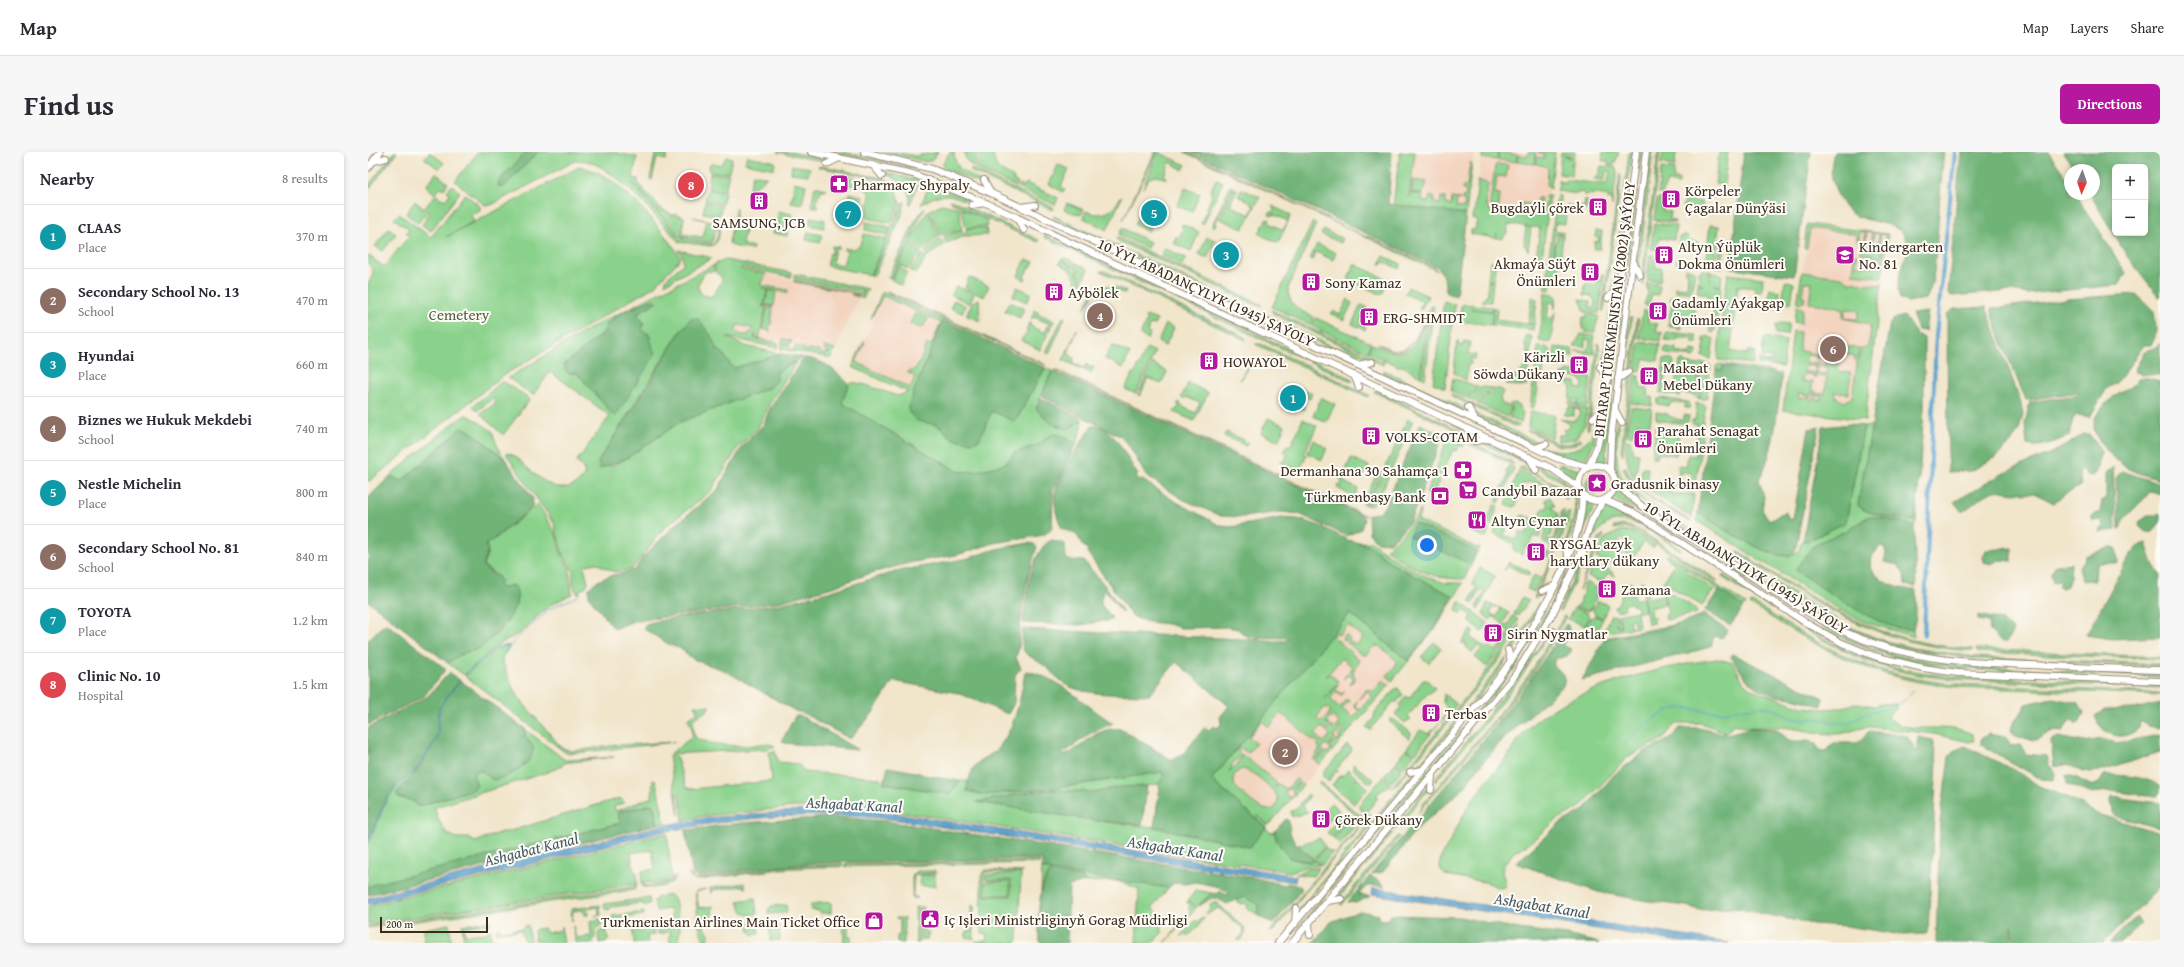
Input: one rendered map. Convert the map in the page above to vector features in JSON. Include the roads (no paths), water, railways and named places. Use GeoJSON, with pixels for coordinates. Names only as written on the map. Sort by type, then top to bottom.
{"type":"FeatureCollection","features":[{"type":"Feature","properties":{"kind":"main road"},"geometry":{"type":"LineString","coordinates":[[368,168],[380,152]]}},
{"type":"Feature","properties":{"kind":"main road","name":"10 ÝYL ABADANÇYLYK (1945) ŞAÝOLY"},"geometry":{"type":"LineString","coordinates":[[811,152],[872,164],[926,178],[986,202],[1529,457],[1561,473],[1578,487]]}},
{"type":"Feature","properties":{"kind":"main road","name":"10 ÝYL ABADANÇYLYK (1945) ŞAÝOLY"},"geometry":{"type":"LineString","coordinates":[[864,152],[878,153],[932,169],[1021,207],[1563,461],[1588,467]]}},
{"type":"Feature","properties":{"kind":"main road","name":"BITARAP TÜRKMENISTAN (2002) ŞAÝOLY"},"geometry":{"type":"LineString","coordinates":[[1588,467],[1598,444],[1604,408],[1636,152]]}},
{"type":"Feature","properties":{"kind":"main road","name":"BITARAP TÜRKMENISTAN (2002) ŞAÝOLY"},"geometry":{"type":"LineString","coordinates":[[1610,470],[1610,447],[1646,152]]}},
{"type":"Feature","properties":{"kind":"main road"},"geometry":{"type":"LineString","coordinates":[[374,161],[386,158]]}},
{"type":"Feature","properties":{"kind":"main road"},"geometry":{"type":"LineString","coordinates":[[827,164],[839,158]]}},
{"type":"Feature","properties":{"kind":"main road"},"geometry":{"type":"LineString","coordinates":[[872,164],[882,176]]}},
{"type":"Feature","properties":{"kind":"main road"},"geometry":{"type":"LineString","coordinates":[[984,180],[991,194]]}},
{"type":"Feature","properties":{"kind":"main road"},"geometry":{"type":"LineString","coordinates":[[972,205],[986,202]]}},
{"type":"Feature","properties":{"kind":"main road"},"geometry":{"type":"LineString","coordinates":[[1021,207],[1035,205]]}},
{"type":"Feature","properties":{"kind":"main road"},"geometry":{"type":"LineString","coordinates":[[1016,217],[1024,230]]}},
{"type":"Feature","properties":{"kind":"main road"},"geometry":{"type":"LineString","coordinates":[[1632,261],[1640,275]]}},
{"type":"Feature","properties":{"kind":"main road"},"geometry":{"type":"LineString","coordinates":[[1608,298],[1619,287]]}},
{"type":"Feature","properties":{"kind":"main road"},"geometry":{"type":"LineString","coordinates":[[1358,365],[1372,362]]}},
{"type":"Feature","properties":{"kind":"main road"},"geometry":{"type":"LineString","coordinates":[[1600,367],[1608,378]]}},
{"type":"Feature","properties":{"kind":"main road"},"geometry":{"type":"LineString","coordinates":[[1618,379],[1628,372]]}},
{"type":"Feature","properties":{"kind":"main road"},"geometry":{"type":"LineString","coordinates":[[1354,376],[1359,387]]}},
{"type":"Feature","properties":{"kind":"main road"},"geometry":{"type":"LineString","coordinates":[[1468,407],[1474,420]]}},
{"type":"Feature","properties":{"kind":"main road"},"geometry":{"type":"LineString","coordinates":[[1593,418],[1604,408]]}},
{"type":"Feature","properties":{"kind":"main road"},"geometry":{"type":"LineString","coordinates":[[1615,410],[1622,423]]}},
{"type":"Feature","properties":{"kind":"main road"},"geometry":{"type":"LineString","coordinates":[[1475,441],[1490,439]]}},
{"type":"Feature","properties":{"kind":"main road"},"geometry":{"type":"LineString","coordinates":[[1535,448],[1546,444]]}},
{"type":"Feature","properties":{"kind":"main road"},"geometry":{"type":"LineString","coordinates":[[1529,457],[1536,470]]}},
{"type":"Feature","properties":{"kind":"main road"},"geometry":{"type":"LineString","coordinates":[[1292,943],[1500,696],[1541,634],[1582,549],[1592,520],[1604,500],[1613,492],[1615,482],[1610,470],[1601,465],[1588,467],[1579,477],[1578,487],[1582,494],[1593,501],[1604,500]]}},
{"type":"Feature","properties":{"kind":"main road","name":"10 ÝYL ABADANÇYLYK (1945) ŞAÝOLY"},"geometry":{"type":"LineString","coordinates":[[1615,482],[1636,502],[1743,571],[1810,612],[1869,642],[1912,655],[1959,662],[2160,670]]}},
{"type":"Feature","properties":{"kind":"main road"},"geometry":{"type":"LineString","coordinates":[[1277,943],[1295,924],[1423,770],[1511,662],[1526,640],[1568,555],[1580,521],[1582,494]]}},
{"type":"Feature","properties":{"kind":"main road","name":"10 ÝYL ABADANÇYLYK (1945) ŞAÝOLY"},"geometry":{"type":"LineString","coordinates":[[1604,500],[1633,512],[1808,624],[1847,645],[1874,656],[1923,668],[1958,673],[2160,681]]}},
{"type":"Feature","properties":{"kind":"main road"},"geometry":{"type":"LineString","coordinates":[[1563,543],[1568,555]]}},
{"type":"Feature","properties":{"kind":"main road"},"geometry":{"type":"LineString","coordinates":[[1582,549],[1586,563]]}},
{"type":"Feature","properties":{"kind":"main road"},"geometry":{"type":"LineString","coordinates":[[1542,591],[1554,586]]}},
{"type":"Feature","properties":{"kind":"main road"},"geometry":{"type":"LineString","coordinates":[[1541,634],[1553,631]]}},
{"type":"Feature","properties":{"kind":"main road"},"geometry":{"type":"LineString","coordinates":[[1508,650],[1511,662]]}},
{"type":"Feature","properties":{"kind":"main road"},"geometry":{"type":"LineString","coordinates":[[1410,772],[1423,770]]}},
{"type":"Feature","properties":{"kind":"main road"},"geometry":{"type":"LineString","coordinates":[[1432,775],[1432,790]]}},
{"type":"Feature","properties":{"kind":"main road"},"geometry":{"type":"LineString","coordinates":[[1327,901],[1341,899]]}},
{"type":"Feature","properties":{"kind":"main road"},"geometry":{"type":"LineString","coordinates":[[1295,924],[1296,908]]}},
{"type":"Feature","properties":{"kind":"main road"},"geometry":{"type":"LineString","coordinates":[[1309,923],[1310,935]]}},
{"type":"Feature","properties":{"kind":"water"},"geometry":{"type":"Polygon","coordinates":[[[821,809],[865,810],[899,814],[1296,876],[1295,882],[899,820],[869,817],[810,815],[720,822],[661,832],[368,904],[368,898],[660,826],[708,818],[821,809]]]}},
{"type":"Feature","properties":{"kind":"water"},"geometry":{"type":"Polygon","coordinates":[[[1373,888],[1729,943],[1688,943],[1372,894],[1373,888]]]}},
{"type":"Feature","properties":{"kind":"waterway"},"geometry":{"type":"LineString","coordinates":[[1924,635],[1936,335],[1955,152]]}},
{"type":"Feature","properties":{"kind":"waterway"},"geometry":{"type":"LineString","coordinates":[[503,656],[515,640],[551,608],[578,596]]}},
{"type":"Feature","properties":{"kind":"waterway"},"geometry":{"type":"LineString","coordinates":[[465,675],[497,647],[509,645]]}},
{"type":"Feature","properties":{"kind":"waterway"},"geometry":{"type":"LineString","coordinates":[[368,843],[389,795],[417,768],[438,738],[440,707],[461,680]]}},
{"type":"Feature","properties":{"kind":"waterway"},"geometry":{"type":"LineString","coordinates":[[1624,745],[1647,724],[1660,715],[1678,708],[1718,712],[1754,707],[1766,707],[1774,709],[1794,719],[1821,719],[1834,723],[1845,723],[1850,722],[1864,714],[1898,705],[1904,701],[1913,690]]}},
{"type":"Feature","properties":{"kind":"place","name":"Pharmacy Shypaly"},"geometry":{"type":"Point","coordinates":[839,184]}},
{"type":"Feature","properties":{"kind":"place","name":"Clinic No. 10"},"geometry":{"type":"Point","coordinates":[691,185]}},
{"type":"Feature","properties":{"kind":"place","name":"Körpeler Çagalar Dünýäsi"},"geometry":{"type":"Point","coordinates":[1671,199]}},
{"type":"Feature","properties":{"kind":"place","name":"SAMSUNG, JCB"},"geometry":{"type":"Point","coordinates":[759,201]}},
{"type":"Feature","properties":{"kind":"place","name":"Bugdaýli çörek"},"geometry":{"type":"Point","coordinates":[1598,207]}},
{"type":"Feature","properties":{"kind":"place","name":"Nestle Michelin"},"geometry":{"type":"Point","coordinates":[1154,213]}},
{"type":"Feature","properties":{"kind":"place","name":"TOYOTA"},"geometry":{"type":"Point","coordinates":[848,214]}},
{"type":"Feature","properties":{"kind":"place","name":"Hyundai"},"geometry":{"type":"Point","coordinates":[1226,255]}},
{"type":"Feature","properties":{"kind":"place","name":"Altyn Ýüplük Dokma Önümleri"},"geometry":{"type":"Point","coordinates":[1664,255]}},
{"type":"Feature","properties":{"kind":"place","name":"Kindergarten No. 81"},"geometry":{"type":"Point","coordinates":[1845,255]}},
{"type":"Feature","properties":{"kind":"place","name":"Akmaýa Süýt Önümleri"},"geometry":{"type":"Point","coordinates":[1590,272]}},
{"type":"Feature","properties":{"kind":"place","name":"Sony Kamaz"},"geometry":{"type":"Point","coordinates":[1311,282]}},
{"type":"Feature","properties":{"kind":"place","name":"Aýbölek"},"geometry":{"type":"Point","coordinates":[1054,292]}},
{"type":"Feature","properties":{"kind":"place","name":"Gadamly Aýakgap Önümleri"},"geometry":{"type":"Point","coordinates":[1658,311]}},
{"type":"Feature","properties":{"kind":"place","name":"Biznes we Hukuk Mekdebi"},"geometry":{"type":"Point","coordinates":[1100,316]}},
{"type":"Feature","properties":{"kind":"place","name":"ERG-SHMIDT"},"geometry":{"type":"Point","coordinates":[1369,317]}},
{"type":"Feature","properties":{"kind":"place","name":"Secondary School No. 81"},"geometry":{"type":"Point","coordinates":[1833,349]}},
{"type":"Feature","properties":{"kind":"place","name":"HOWAYOL"},"geometry":{"type":"Point","coordinates":[1209,361]}},
{"type":"Feature","properties":{"kind":"place","name":"Kärizli Söwda Dükany"},"geometry":{"type":"Point","coordinates":[1579,365]}},
{"type":"Feature","properties":{"kind":"place","name":"Maksat Mebel Dükany"},"geometry":{"type":"Point","coordinates":[1649,376]}},
{"type":"Feature","properties":{"kind":"place","name":"CLAAS"},"geometry":{"type":"Point","coordinates":[1293,398]}},
{"type":"Feature","properties":{"kind":"place","name":"VOLKS-COTAM"},"geometry":{"type":"Point","coordinates":[1371,436]}},
{"type":"Feature","properties":{"kind":"place","name":"Parahat Senagat Önümleri"},"geometry":{"type":"Point","coordinates":[1643,439]}},
{"type":"Feature","properties":{"kind":"place","name":"Dermanhana 30 Sahamça 1"},"geometry":{"type":"Point","coordinates":[1463,470]}},
{"type":"Feature","properties":{"kind":"place","name":"Gradusnik binasy"},"geometry":{"type":"Point","coordinates":[1597,483]}},
{"type":"Feature","properties":{"kind":"place","name":"Candybil Bazaar"},"geometry":{"type":"Point","coordinates":[1468,490]}},
{"type":"Feature","properties":{"kind":"place","name":"Türkmenbaşy Bank"},"geometry":{"type":"Point","coordinates":[1440,496]}},
{"type":"Feature","properties":{"kind":"place","name":"Altyn Cynar"},"geometry":{"type":"Point","coordinates":[1477,520]}},
{"type":"Feature","properties":{"kind":"place","name":"RYSGAL azyk harytlary dükany"},"geometry":{"type":"Point","coordinates":[1536,552]}},
{"type":"Feature","properties":{"kind":"place","name":"Zamana"},"geometry":{"type":"Point","coordinates":[1607,589]}},
{"type":"Feature","properties":{"kind":"place","name":"Sirin Nygmatlar"},"geometry":{"type":"Point","coordinates":[1493,633]}},
{"type":"Feature","properties":{"kind":"place","name":"Terbas"},"geometry":{"type":"Point","coordinates":[1431,713]}},
{"type":"Feature","properties":{"kind":"place","name":"Secondary School No. 13"},"geometry":{"type":"Point","coordinates":[1285,752]}},
{"type":"Feature","properties":{"kind":"place","name":"Çörek Dükany"},"geometry":{"type":"Point","coordinates":[1321,819]}},
{"type":"Feature","properties":{"kind":"place","name":"Iç Işleri Ministrliginyň Gorag Müdirligi"},"geometry":{"type":"Point","coordinates":[930,919]}},
{"type":"Feature","properties":{"kind":"place","name":"Turkmenistan Airlines Main Ticket Office"},"geometry":{"type":"Point","coordinates":[874,921]}},
{"type":"Feature","properties":{"kind":"park label","name":"Cemetery"},"geometry":{"type":"Point","coordinates":[459,314]}},
{"type":"Feature","properties":{"kind":"water label","name":"Ashgabat Kanal"},"geometry":{"type":"Point","coordinates":[854,804]}},
{"type":"Feature","properties":{"kind":"water label","name":"Ashgabat Kanal"},"geometry":{"type":"Point","coordinates":[1175,848]}},
{"type":"Feature","properties":{"kind":"water label","name":"Ashgabat Kanal"},"geometry":{"type":"Point","coordinates":[531,849]}},
{"type":"Feature","properties":{"kind":"water label","name":"Ashgabat Kanal"},"geometry":{"type":"Point","coordinates":[1542,905]}}]}
